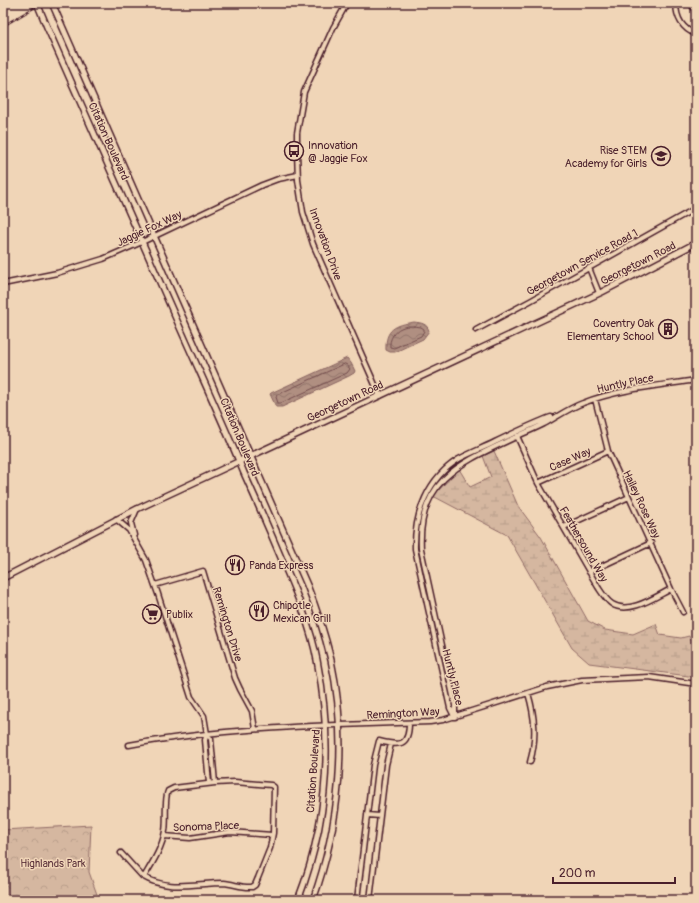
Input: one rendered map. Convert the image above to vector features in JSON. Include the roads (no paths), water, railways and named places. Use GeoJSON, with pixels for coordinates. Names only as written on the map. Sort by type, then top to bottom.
{"type":"FeatureCollection","features":[{"type":"Feature","properties":{"kind":"main road","name":"Citation Boulevard"},"geometry":{"type":"LineString","coordinates":[[37,3],[298,596],[305,618],[316,657],[326,726],[326,759],[323,801],[314,850],[298,900]]}},
{"type":"Feature","properties":{"kind":"main road","name":"Citation Boulevard"},"geometry":{"type":"LineString","coordinates":[[52,3],[316,607],[331,659],[339,724],[338,778],[335,810],[328,849],[313,900]]}},
{"type":"Feature","properties":{"kind":"main road","name":"Georgetown Road"},"geometry":{"type":"LineString","coordinates":[[3,578],[137,508],[599,293],[651,268],[696,243]]}},
{"type":"Feature","properties":{"kind":"street","name":"Innovation Drive"},"geometry":{"type":"LineString","coordinates":[[347,3],[333,28],[304,92],[298,133],[298,175],[303,212],[313,244],[380,396]]}},
{"type":"Feature","properties":{"kind":"street"},"geometry":{"type":"LineString","coordinates":[[676,3],[677,15],[682,24],[690,32],[696,34]]}},
{"type":"Feature","properties":{"kind":"street"},"geometry":{"type":"LineString","coordinates":[[690,3],[696,11]]}},
{"type":"Feature","properties":{"kind":"street","name":"Jaggie Fox Way"},"geometry":{"type":"LineString","coordinates":[[3,284],[57,273],[103,259],[262,185],[278,179],[298,175]]}},
{"type":"Feature","properties":{"kind":"street","name":"Georgetown Service Road 1"},"geometry":{"type":"LineString","coordinates":[[476,330],[696,208]]}},
{"type":"Feature","properties":{"kind":"street"},"geometry":{"type":"LineString","coordinates":[[589,268],[599,293]]}},
{"type":"Feature","properties":{"kind":"street","name":"Huntly Place"},"geometry":{"type":"LineString","coordinates":[[455,717],[450,708],[415,548],[414,533],[416,519],[425,496],[439,476],[450,465],[468,454],[517,434],[537,422],[561,414],[574,406],[617,392],[696,380]]}},
{"type":"Feature","properties":{"kind":"street","name":"Hailey Rose Way"},"geometry":{"type":"LineString","coordinates":[[595,399],[608,451],[683,612]]}},
{"type":"Feature","properties":{"kind":"street","name":"Feathersound Way"},"geometry":{"type":"LineString","coordinates":[[517,434],[538,483],[589,572],[606,598],[613,604],[623,608],[633,607],[671,589]]}},
{"type":"Feature","properties":{"kind":"street","name":"Case Way"},"geometry":{"type":"LineString","coordinates":[[538,483],[608,451]]}},
{"type":"Feature","properties":{"kind":"street"},"geometry":{"type":"LineString","coordinates":[[564,527],[629,497]]}},
{"type":"Feature","properties":{"kind":"street"},"geometry":{"type":"LineString","coordinates":[[137,508],[131,523],[137,543]]}},
{"type":"Feature","properties":{"kind":"street"},"geometry":{"type":"LineString","coordinates":[[116,519],[124,524],[129,530],[146,560],[191,697],[204,716],[207,734],[205,740],[209,783]]}},
{"type":"Feature","properties":{"kind":"street"},"geometry":{"type":"LineString","coordinates":[[589,572],[651,544]]}},
{"type":"Feature","properties":{"kind":"street","name":"Remington Drive"},"geometry":{"type":"LineString","coordinates":[[155,585],[202,571],[235,678],[252,711],[255,729]]}},
{"type":"Feature","properties":{"kind":"street","name":"Remington Way"},"geometry":{"type":"LineString","coordinates":[[129,745],[255,729],[326,726],[339,724],[430,722],[455,717],[547,687],[582,680],[649,677],[696,684]]}},
{"type":"Feature","properties":{"kind":"street"},"geometry":{"type":"LineString","coordinates":[[528,693],[534,723],[533,750],[530,762]]}},
{"type":"Feature","properties":{"kind":"street"},"geometry":{"type":"LineString","coordinates":[[357,900],[373,765],[379,741],[391,744],[406,741],[409,735],[409,723]]}},
{"type":"Feature","properties":{"kind":"street"},"geometry":{"type":"LineString","coordinates":[[207,734],[211,739],[215,782]]}},
{"type":"Feature","properties":{"kind":"street"},"geometry":{"type":"LineString","coordinates":[[370,900],[386,766],[391,744]]}},
{"type":"Feature","properties":{"kind":"street"},"geometry":{"type":"LineString","coordinates":[[121,853],[144,877],[160,884],[173,886],[224,884],[252,888],[255,885],[268,853],[272,836],[274,786],[235,782],[215,782],[174,788],[168,791],[166,796],[166,823],[164,836],[159,850],[144,877]]}},
{"type":"Feature","properties":{"kind":"street"},"geometry":{"type":"LineString","coordinates":[[367,815],[380,816]]}},
{"type":"Feature","properties":{"kind":"street","name":"Sonoma Place"},"geometry":{"type":"LineString","coordinates":[[164,836],[190,838],[230,832],[272,836]]}},
{"type":"Feature","properties":{"kind":"water"},"geometry":{"type":"Polygon","coordinates":[[[414,322],[427,326],[429,331],[423,339],[395,352],[386,350],[387,337],[392,329],[414,322]]]}},
{"type":"Feature","properties":{"kind":"water"},"geometry":{"type":"Polygon","coordinates":[[[347,358],[355,371],[354,373],[282,407],[276,407],[270,394],[271,393],[347,358]]]}},
{"type":"Feature","properties":{"kind":"railway"},"geometry":{"type":"LineString","coordinates":[[3,26],[42,3]]}},
{"type":"Feature","properties":{"kind":"place","name":"Innovation @ Jaggie Fox"},"geometry":{"type":"Point","coordinates":[294,151]}},
{"type":"Feature","properties":{"kind":"place","name":"Rise STEM Academy for Girls"},"geometry":{"type":"Point","coordinates":[661,156]}},
{"type":"Feature","properties":{"kind":"place","name":"Coventry Oak Elementary School"},"geometry":{"type":"Point","coordinates":[668,329]}},
{"type":"Feature","properties":{"kind":"place","name":"Panda Express"},"geometry":{"type":"Point","coordinates":[235,565]}},
{"type":"Feature","properties":{"kind":"place","name":"Chipotle Mexican Grill"},"geometry":{"type":"Point","coordinates":[259,611]}},
{"type":"Feature","properties":{"kind":"place","name":"Publix"},"geometry":{"type":"Point","coordinates":[152,614]}},
{"type":"Feature","properties":{"kind":"park label","name":"Highlands Park"},"geometry":{"type":"Point","coordinates":[53,863]}}]}
